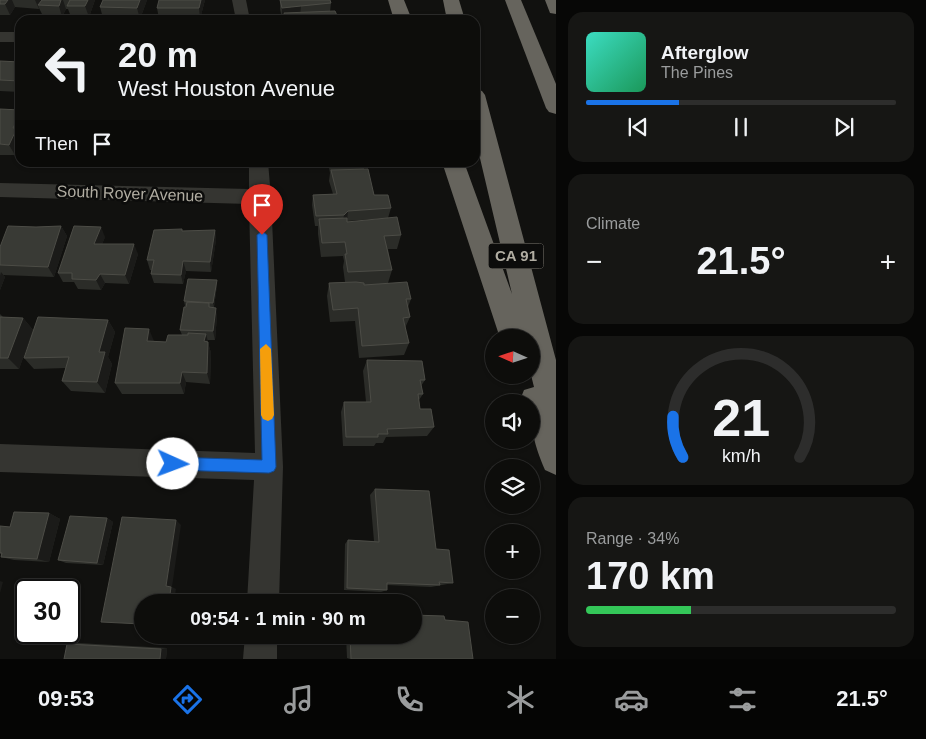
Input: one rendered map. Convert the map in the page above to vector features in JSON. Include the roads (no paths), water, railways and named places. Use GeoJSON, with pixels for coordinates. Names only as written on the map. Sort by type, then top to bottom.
{"type":"FeatureCollection","features":[{"type":"Feature","properties":{"kind":"highway"},"geometry":{"type":"LineString","coordinates":[[396,0],[401,15]]}},
{"type":"Feature","properties":{"kind":"highway"},"geometry":{"type":"LineString","coordinates":[[451,0],[455,15]]}},
{"type":"Feature","properties":{"kind":"highway"},"geometry":{"type":"LineString","coordinates":[[513,0],[556,108]]}},
{"type":"Feature","properties":{"kind":"highway"},"geometry":{"type":"LineString","coordinates":[[553,0],[556,9]]}},
{"type":"Feature","properties":{"kind":"highway","name":"CA 91"},"geometry":{"type":"LineString","coordinates":[[480,115],[556,417]]}},
{"type":"Feature","properties":{"kind":"highway"},"geometry":{"type":"LineString","coordinates":[[455,167],[511,329]]}},
{"type":"Feature","properties":{"kind":"highway"},"geometry":{"type":"LineString","coordinates":[[530,384],[556,459]]}},
{"type":"Feature","properties":{"kind":"street"},"geometry":{"type":"LineString","coordinates":[[238,0],[242,15]]}},
{"type":"Feature","properties":{"kind":"street"},"geometry":{"type":"LineString","coordinates":[[0,37],[15,37]]}},
{"type":"Feature","properties":{"kind":"street"},"geometry":{"type":"LineString","coordinates":[[258,167],[261,197],[269,467],[263,594]]}},
{"type":"Feature","properties":{"kind":"street","name":"South Royer Avenue"},"geometry":{"type":"LineString","coordinates":[[0,190],[261,197]]}},
{"type":"Feature","properties":{"kind":"street"},"geometry":{"type":"LineString","coordinates":[[0,458],[269,467]]}},
{"type":"Feature","properties":{"kind":"street"},"geometry":{"type":"LineString","coordinates":[[260,659],[261,644]]}}]}
